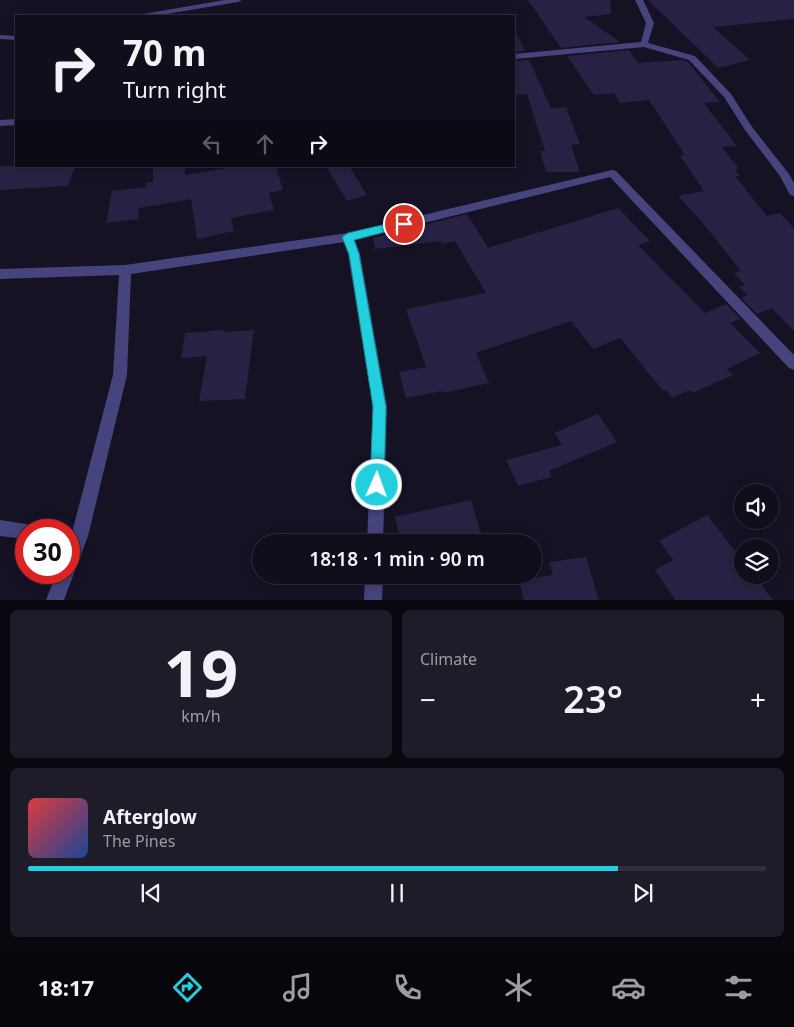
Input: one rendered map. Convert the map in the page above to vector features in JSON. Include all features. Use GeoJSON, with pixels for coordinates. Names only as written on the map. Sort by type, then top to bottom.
{"type":"FeatureCollection","features":[{"type":"Feature","properties":{"kind":"street"},"geometry":{"type":"LineString","coordinates":[[149,15],[238,0]]}},
{"type":"Feature","properties":{"kind":"street"},"geometry":{"type":"LineString","coordinates":[[639,0],[650,23],[644,44]]}},
{"type":"Feature","properties":{"kind":"street"},"geometry":{"type":"LineString","coordinates":[[0,37],[15,38]]}},
{"type":"Feature","properties":{"kind":"street"},"geometry":{"type":"LineString","coordinates":[[515,57],[644,44],[692,58],[728,96],[748,128],[784,174],[794,192]]}},
{"type":"Feature","properties":{"kind":"street"},"geometry":{"type":"LineString","coordinates":[[0,123],[15,122]]}},
{"type":"Feature","properties":{"kind":"street"},"geometry":{"type":"LineString","coordinates":[[0,274],[125,270],[348,237],[612,173],[794,364]]}},
{"type":"Feature","properties":{"kind":"street"},"geometry":{"type":"LineString","coordinates":[[348,237],[354,254],[380,407],[375,534]]}},
{"type":"Feature","properties":{"kind":"street"},"geometry":{"type":"LineString","coordinates":[[79,519],[120,375],[125,270]]}},
{"type":"Feature","properties":{"kind":"street"},"geometry":{"type":"LineString","coordinates":[[0,528],[15,529]]}},
{"type":"Feature","properties":{"kind":"street"},"geometry":{"type":"LineString","coordinates":[[55,600],[61,584]]}},
{"type":"Feature","properties":{"kind":"street"},"geometry":{"type":"LineString","coordinates":[[373,600],[374,584]]}},
{"type":"Feature","properties":{"kind":"building"},"geometry":{"type":"Polygon","coordinates":[[[528,0],[610,0],[611,14],[584,17],[620,42],[561,48],[528,0]]]}},
{"type":"Feature","properties":{"kind":"building"},"geometry":{"type":"Polygon","coordinates":[[[648,0],[794,0],[794,19],[713,27],[750,60],[718,68],[648,0]]]}},
{"type":"Feature","properties":{"kind":"building"},"geometry":{"type":"Polygon","coordinates":[[[515,30],[525,51],[515,52],[515,30]]]}},
{"type":"Feature","properties":{"kind":"building"},"geometry":{"type":"Polygon","coordinates":[[[629,50],[638,63],[683,60],[688,62],[720,102],[704,103],[737,146],[722,147],[739,169],[735,169],[740,176],[735,176],[767,216],[780,213],[794,228],[794,331],[772,308],[757,314],[741,298],[747,295],[739,287],[745,285],[734,273],[741,271],[702,222],[678,196],[704,191],[680,156],[685,155],[649,100],[620,103],[614,93],[594,95],[567,56],[629,50]]]}},
{"type":"Feature","properties":{"kind":"building"},"geometry":{"type":"Polygon","coordinates":[[[529,60],[551,108],[566,107],[580,144],[571,145],[580,172],[546,172],[540,151],[545,151],[527,94],[515,95],[515,61],[529,60]]]}},
{"type":"Feature","properties":{"kind":"building"},"geometry":{"type":"Polygon","coordinates":[[[0,166],[75,167],[68,186],[0,190],[0,166]]]}},
{"type":"Feature","properties":{"kind":"building"},"geometry":{"type":"Polygon","coordinates":[[[153,167],[185,167],[185,175],[233,167],[276,167],[283,190],[269,193],[274,210],[231,218],[234,231],[197,239],[191,199],[139,208],[138,219],[106,223],[112,191],[146,187],[146,183],[153,182],[153,167]]]}},
{"type":"Feature","properties":{"kind":"building"},"geometry":{"type":"Polygon","coordinates":[[[327,167],[350,167],[367,195],[347,201],[327,167]]]}},
{"type":"Feature","properties":{"kind":"building"},"geometry":{"type":"Polygon","coordinates":[[[618,208],[650,241],[638,245],[705,313],[726,304],[741,319],[730,323],[760,353],[727,369],[733,375],[692,393],[690,390],[672,398],[666,390],[663,391],[620,338],[593,349],[571,321],[476,353],[489,383],[443,393],[442,391],[406,398],[399,372],[426,367],[406,309],[486,293],[455,241],[442,244],[441,241],[375,249],[373,238],[467,214],[488,248],[618,208]]]}},
{"type":"Feature","properties":{"kind":"building"},"geometry":{"type":"Polygon","coordinates":[[[225,330],[225,332],[254,330],[245,399],[199,401],[207,356],[181,358],[185,333],[225,330]]]}},
{"type":"Feature","properties":{"kind":"building"},"geometry":{"type":"Polygon","coordinates":[[[598,414],[617,442],[549,471],[552,477],[518,486],[506,460],[562,445],[554,433],[598,414]]]}},
{"type":"Feature","properties":{"kind":"building"},"geometry":{"type":"Polygon","coordinates":[[[471,500],[481,534],[399,534],[395,517],[471,500]]]}},
{"type":"Feature","properties":{"kind":"building"},"geometry":{"type":"Polygon","coordinates":[[[707,515],[734,550],[734,584],[761,584],[773,600],[675,600],[655,570],[673,560],[659,541],[707,515]]]}},
{"type":"Feature","properties":{"kind":"building"},"geometry":{"type":"Polygon","coordinates":[[[586,557],[599,600],[524,600],[520,584],[542,584],[542,577],[553,575],[549,562],[586,557]]]}},
{"type":"Feature","properties":{"kind":"route"},"geometry":{"type":"LineString","coordinates":[[377,485],[380,407],[354,254],[348,237],[404,224]]}}]}
